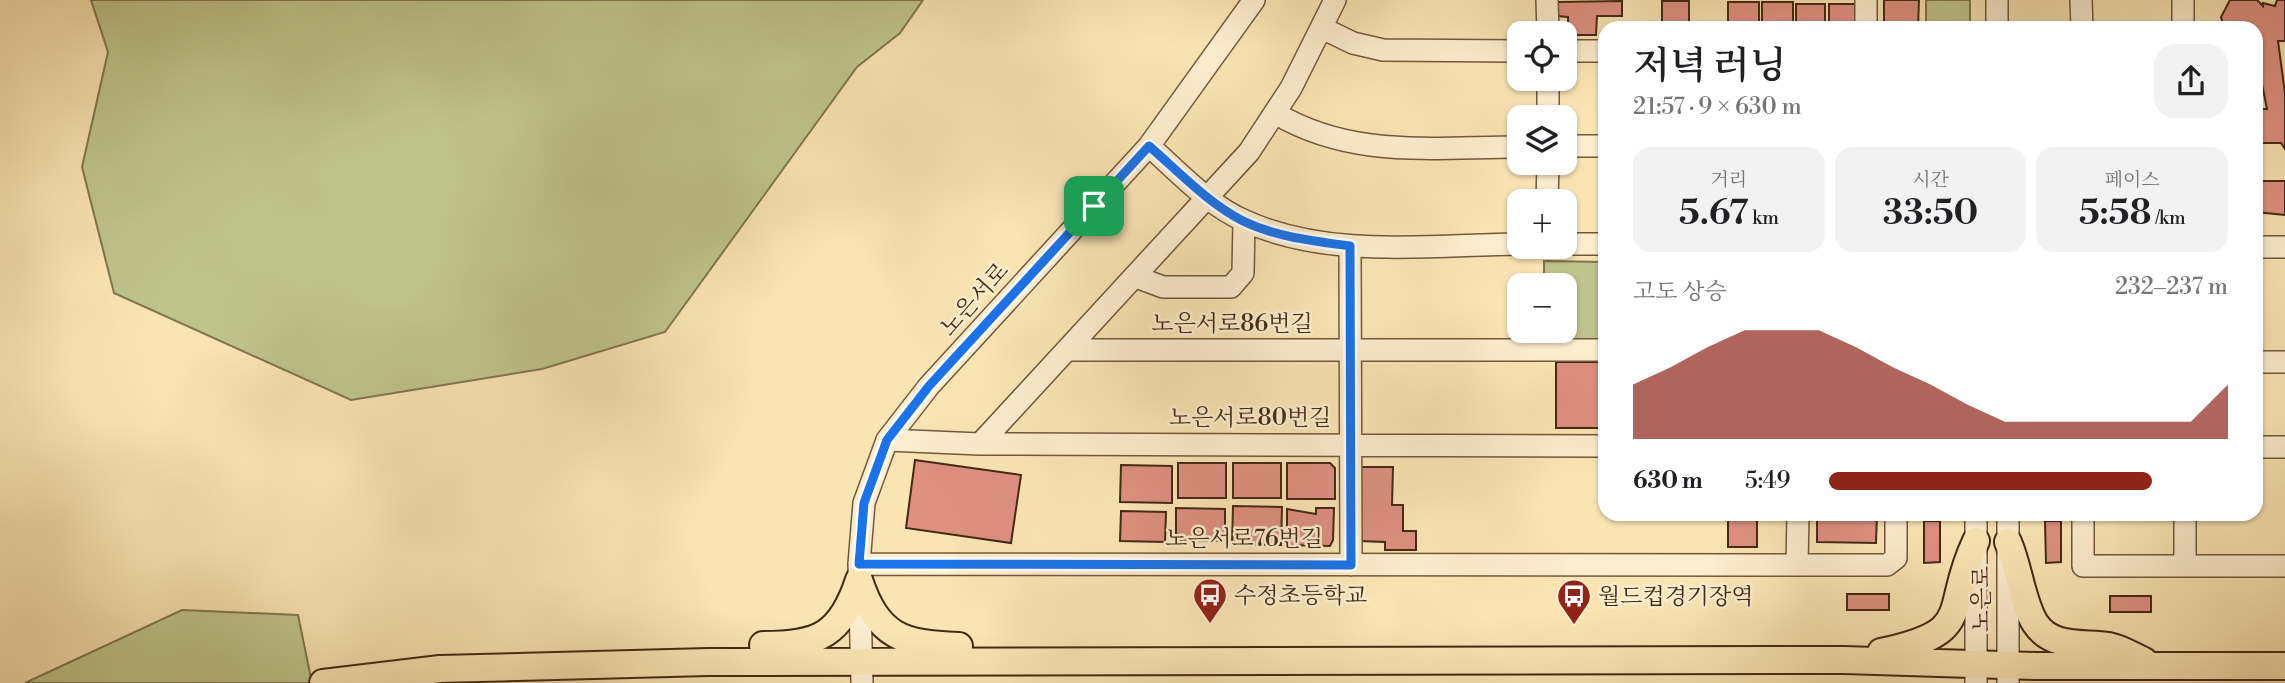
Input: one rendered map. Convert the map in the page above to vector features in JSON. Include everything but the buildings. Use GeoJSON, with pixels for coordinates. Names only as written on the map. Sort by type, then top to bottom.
{"type":"FeatureCollection","features":[{"type":"Feature","properties":{"kind":"main road"},"geometry":{"type":"LineString","coordinates":[[1843,660],[1907,646],[1947,626],[1954,618],[1965,564],[1976,541]]}},
{"type":"Feature","properties":{"kind":"main road"},"geometry":{"type":"LineString","coordinates":[[2008,542],[2018,565],[2026,602],[2035,623],[2049,637],[2071,644],[2111,646],[2152,665]]}},
{"type":"Feature","properties":{"kind":"main road"},"geometry":{"type":"LineString","coordinates":[[859,572],[868,606],[885,628],[908,641],[966,646],[1018,661]]}},
{"type":"Feature","properties":{"kind":"main road"},"geometry":{"type":"LineString","coordinates":[[708,662],[757,645],[797,645],[817,639],[838,624],[850,606],[859,572]]}},
{"type":"Feature","properties":{"kind":"main road"},"geometry":{"type":"LineString","coordinates":[[323,683],[440,669],[708,662],[862,673],[1018,661],[1843,660],[1975,674],[2152,665],[2285,666]]}},
{"type":"Feature","properties":{"kind":"street","name":"노은서로"},"geometry":{"type":"LineString","coordinates":[[862,673],[859,572],[864,503],[887,440],[929,386],[1149,146],[1254,0]]}},
{"type":"Feature","properties":{"kind":"street"},"geometry":{"type":"LineString","coordinates":[[980,443],[1069,350],[1206,196],[1249,152],[1275,113],[1335,0]]}},
{"type":"Feature","properties":{"kind":"street"},"geometry":{"type":"LineString","coordinates":[[1548,0],[1548,21]]}},
{"type":"Feature","properties":{"kind":"street"},"geometry":{"type":"LineString","coordinates":[[1866,0],[1866,21]]}},
{"type":"Feature","properties":{"kind":"street"},"geometry":{"type":"LineString","coordinates":[[1997,0],[1997,21]]}},
{"type":"Feature","properties":{"kind":"street"},"geometry":{"type":"LineString","coordinates":[[2081,0],[2082,21]]}},
{"type":"Feature","properties":{"kind":"street"},"geometry":{"type":"LineString","coordinates":[[2183,0],[2183,21]]}},
{"type":"Feature","properties":{"kind":"street"},"geometry":{"type":"LineString","coordinates":[[1322,28],[1353,44],[1383,50],[1507,51]]}},
{"type":"Feature","properties":{"kind":"street"},"geometry":{"type":"LineString","coordinates":[[1577,51],[1598,51]]}},
{"type":"Feature","properties":{"kind":"street"},"geometry":{"type":"LineString","coordinates":[[1275,113],[1304,130],[1361,146],[1507,147]]}},
{"type":"Feature","properties":{"kind":"street"},"geometry":{"type":"LineString","coordinates":[[1149,146],[1206,196],[1244,221],[1278,234],[1350,246],[1507,244]]}},
{"type":"Feature","properties":{"kind":"street"},"geometry":{"type":"LineString","coordinates":[[1577,146],[1598,146]]}},
{"type":"Feature","properties":{"kind":"street"},"geometry":{"type":"LineString","coordinates":[[1136,277],[1163,287],[1231,287],[1243,273],[1244,221]]}},
{"type":"Feature","properties":{"kind":"street"},"geometry":{"type":"LineString","coordinates":[[1577,244],[1598,244]]}},
{"type":"Feature","properties":{"kind":"street"},"geometry":{"type":"LineString","coordinates":[[1350,246],[1351,565]]}},
{"type":"Feature","properties":{"kind":"street"},"geometry":{"type":"LineString","coordinates":[[2263,247],[2285,247]]}},
{"type":"Feature","properties":{"kind":"street","name":"노은서로86번길"},"geometry":{"type":"LineString","coordinates":[[1069,350],[1598,350]]}},
{"type":"Feature","properties":{"kind":"street"},"geometry":{"type":"LineString","coordinates":[[2263,362],[2285,362]]}},
{"type":"Feature","properties":{"kind":"street","name":"노은서로80번길"},"geometry":{"type":"LineString","coordinates":[[887,440],[980,443],[1598,446]]}},
{"type":"Feature","properties":{"kind":"street"},"geometry":{"type":"LineString","coordinates":[[2263,447],[2285,447]]}},
{"type":"Feature","properties":{"kind":"street"},"geometry":{"type":"LineString","coordinates":[[1797,564],[1798,521]]}},
{"type":"Feature","properties":{"kind":"street","name":"노은서로76번길"},"geometry":{"type":"LineString","coordinates":[[859,572],[1351,565],[1887,565],[1896,558],[1896,521]]}},
{"type":"Feature","properties":{"kind":"street","name":"노은로"},"geometry":{"type":"LineString","coordinates":[[1975,674],[1976,521]]}},
{"type":"Feature","properties":{"kind":"street","name":"노은로"},"geometry":{"type":"LineString","coordinates":[[2008,521],[2008,674]]}},
{"type":"Feature","properties":{"kind":"street"},"geometry":{"type":"LineString","coordinates":[[2083,521],[2083,566],[2285,566]]}},
{"type":"Feature","properties":{"kind":"street"},"geometry":{"type":"LineString","coordinates":[[2185,521],[2185,566]]}},
{"type":"Feature","properties":{"kind":"green space"},"geometry":{"type":"Polygon","coordinates":[[[91,0],[923,0],[900,33],[857,67],[665,332],[542,369],[351,400],[114,293],[82,167],[108,52],[91,0]]]}},
{"type":"Feature","properties":{"kind":"green space"},"geometry":{"type":"Polygon","coordinates":[[[1926,0],[1970,0],[1970,21],[1926,21],[1926,0]]]}},
{"type":"Feature","properties":{"kind":"green space"},"geometry":{"type":"Polygon","coordinates":[[[1544,261],[1598,262],[1598,340],[1577,340],[1577,273],[1544,273],[1544,261]]]}},
{"type":"Feature","properties":{"kind":"green space"},"geometry":{"type":"Polygon","coordinates":[[[182,610],[298,615],[312,683],[25,683],[182,610]]]}},
{"type":"Feature","properties":{"kind":"place","name":"수정초등학교"},"geometry":{"type":"Point","coordinates":[1210,625]}},
{"type":"Feature","properties":{"kind":"place","name":"월드컵경기장역"},"geometry":{"type":"Point","coordinates":[1574,626]}},
{"type":"Feature","properties":{"kind":"route"},"geometry":{"type":"LineString","coordinates":[[1149,146],[1206,196],[1244,221],[1278,234],[1350,246],[1351,565],[859,564],[864,503],[887,440],[929,386],[1094,206],[1149,146]]}}]}
